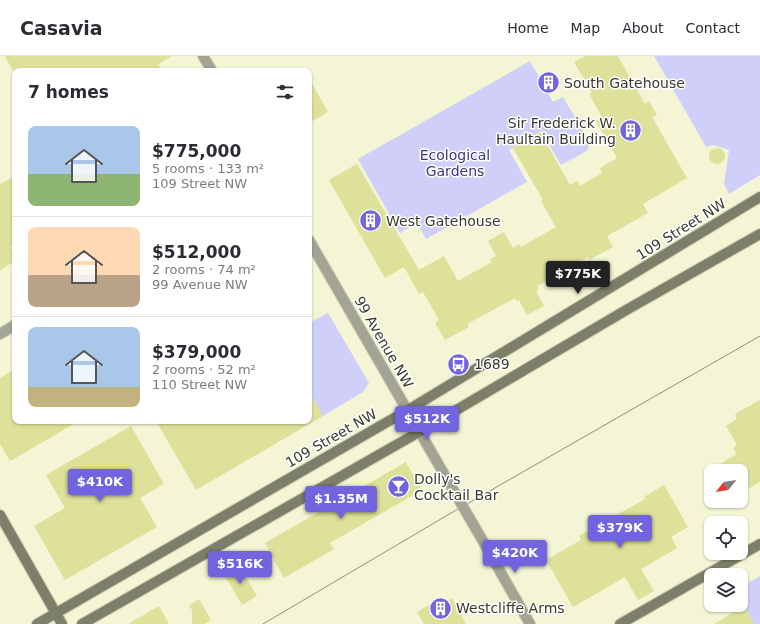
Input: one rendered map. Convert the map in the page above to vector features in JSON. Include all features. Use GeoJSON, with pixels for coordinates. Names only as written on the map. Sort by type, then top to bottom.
{"type":"FeatureCollection","features":[{"type":"Feature","properties":{"kind":"main road","name":"109 Street NW"},"geometry":{"type":"LineString","coordinates":[[37,624],[408,410],[760,197]]}},
{"type":"Feature","properties":{"kind":"main road"},"geometry":{"type":"LineString","coordinates":[[82,624],[419,432],[628,309],[760,234]]}},
{"type":"Feature","properties":{"kind":"main road"},"geometry":{"type":"LineString","coordinates":[[0,515],[62,624]]}},
{"type":"Feature","properties":{"kind":"main road"},"geometry":{"type":"LineString","coordinates":[[620,624],[760,544]]}},
{"type":"Feature","properties":{"kind":"street"},"geometry":{"type":"LineString","coordinates":[[203,56],[210,68]]}},
{"type":"Feature","properties":{"kind":"street","name":"99 Avenue NW"},"geometry":{"type":"LineString","coordinates":[[312,245],[530,624]]}},
{"type":"Feature","properties":{"kind":"street"},"geometry":{"type":"LineString","coordinates":[[0,334],[12,327]]}},
{"type":"Feature","properties":{"kind":"green space"},"geometry":{"type":"Polygon","coordinates":[[[654,56],[760,56],[760,175],[729,194],[724,184],[729,150],[713,145],[706,147],[654,56]]]}},
{"type":"Feature","properties":{"kind":"green space","name":"Ecological Gardens"},"geometry":{"type":"Polygon","coordinates":[[[530,61],[553,102],[563,97],[590,142],[587,151],[561,165],[541,131],[509,150],[527,182],[426,239],[417,223],[400,233],[358,159],[530,61]]]}},
{"type":"Feature","properties":{"kind":"green space"},"geometry":{"type":"Polygon","coordinates":[[[328,313],[369,383],[363,392],[323,416],[312,397],[312,321],[328,313]]]}},
{"type":"Feature","properties":{"kind":"green space"},"geometry":{"type":"Polygon","coordinates":[[[760,576],[760,624],[754,624],[747,612],[748,583],[760,576]]]}},
{"type":"Feature","properties":{"kind":"building"},"geometry":{"type":"Polygon","coordinates":[[[5,56],[172,56],[158,64],[160,68],[12,69],[5,56]]]}},
{"type":"Feature","properties":{"kind":"building"},"geometry":{"type":"Polygon","coordinates":[[[585,56],[618,56],[645,104],[649,101],[657,115],[652,117],[687,178],[643,204],[648,213],[607,236],[613,247],[589,260],[588,257],[537,286],[539,289],[536,291],[544,306],[527,315],[519,300],[517,301],[515,298],[467,324],[469,327],[445,340],[435,323],[439,320],[423,292],[419,294],[404,267],[385,278],[329,180],[357,164],[419,270],[444,256],[458,281],[492,262],[490,259],[496,256],[488,241],[504,232],[513,248],[519,244],[521,247],[556,227],[541,201],[543,200],[513,148],[540,132],[570,185],[577,181],[580,186],[602,173],[600,168],[617,158],[596,121],[602,117],[589,94],[592,93],[574,62],[585,56]]]}},
{"type":"Feature","properties":{"kind":"building"},"geometry":{"type":"Polygon","coordinates":[[[312,83],[328,112],[312,121],[312,83]]]}},
{"type":"Feature","properties":{"kind":"building"},"geometry":{"type":"Polygon","coordinates":[[[717,148],[723,150],[725,156],[723,162],[717,164],[711,162],[709,156],[711,150],[717,148]]]}},
{"type":"Feature","properties":{"kind":"building"},"geometry":{"type":"Polygon","coordinates":[[[12,178],[12,246],[10,247],[12,251],[12,263],[0,270],[0,184],[12,178]]]}},
{"type":"Feature","properties":{"kind":"building"},"geometry":{"type":"Polygon","coordinates":[[[12,371],[12,424],[74,424],[10,461],[0,444],[0,378],[12,371]]]}},
{"type":"Feature","properties":{"kind":"building"},"geometry":{"type":"Polygon","coordinates":[[[312,397],[323,416],[312,422],[312,397]]]}},
{"type":"Feature","properties":{"kind":"building"},"geometry":{"type":"Polygon","coordinates":[[[760,400],[760,482],[748,489],[748,464],[720,464],[737,454],[733,448],[737,445],[726,426],[737,419],[735,414],[760,400]]]}},
{"type":"Feature","properties":{"kind":"building"},"geometry":{"type":"Polygon","coordinates":[[[158,424],[309,424],[196,490],[158,424]]]}},
{"type":"Feature","properties":{"kind":"building"},"geometry":{"type":"Polygon","coordinates":[[[131,426],[164,484],[140,498],[157,527],[65,580],[34,526],[65,508],[46,475],[131,426]]]}},
{"type":"Feature","properties":{"kind":"building"},"geometry":{"type":"Polygon","coordinates":[[[406,462],[422,490],[330,543],[334,549],[284,578],[265,543],[406,462]]]}},
{"type":"Feature","properties":{"kind":"building"},"geometry":{"type":"Polygon","coordinates":[[[664,485],[688,527],[671,537],[677,548],[641,569],[654,591],[638,600],[625,577],[573,607],[546,560],[581,540],[579,536],[645,499],[644,497],[664,485]]]}},
{"type":"Feature","properties":{"kind":"building"},"geometry":{"type":"Polygon","coordinates":[[[239,565],[257,596],[242,605],[224,574],[239,565]]]}},
{"type":"Feature","properties":{"kind":"building","name":"Westcliffe Arms"},"geometry":{"type":"Polygon","coordinates":[[[452,598],[466,624],[424,624],[417,612],[438,600],[440,605],[452,598]]]}},
{"type":"Feature","properties":{"kind":"building"},"geometry":{"type":"Polygon","coordinates":[[[199,599],[211,620],[204,624],[192,624],[192,610],[189,606],[199,599]]]}},
{"type":"Feature","properties":{"kind":"building"},"geometry":{"type":"Polygon","coordinates":[[[159,606],[169,624],[128,624],[159,606]]]}},
{"type":"Feature","properties":{"kind":"building"},"geometry":{"type":"Polygon","coordinates":[[[734,612],[747,612],[754,624],[714,624],[734,612]]]}},
{"type":"Feature","properties":{"kind":"tram line"},"geometry":{"type":"LineString","coordinates":[[263,624],[446,516],[760,336]]}},
{"type":"Feature","properties":{"kind":"place","name":"South Gatehouse"},"geometry":{"type":"Point","coordinates":[549,83]}},
{"type":"Feature","properties":{"kind":"place","name":"Sir Frederick W. Haultain Building"},"geometry":{"type":"Point","coordinates":[631,131]}},
{"type":"Feature","properties":{"kind":"place","name":"West Gatehouse"},"geometry":{"type":"Point","coordinates":[371,221]}},
{"type":"Feature","properties":{"kind":"place","name":"1689"},"geometry":{"type":"Point","coordinates":[459,364]}},
{"type":"Feature","properties":{"kind":"place","name":"Dolly's Cocktail Bar"},"geometry":{"type":"Point","coordinates":[399,487]}},
{"type":"Feature","properties":{"kind":"place","name":"Westcliffe Arms"},"geometry":{"type":"Point","coordinates":[440,608]}}]}
